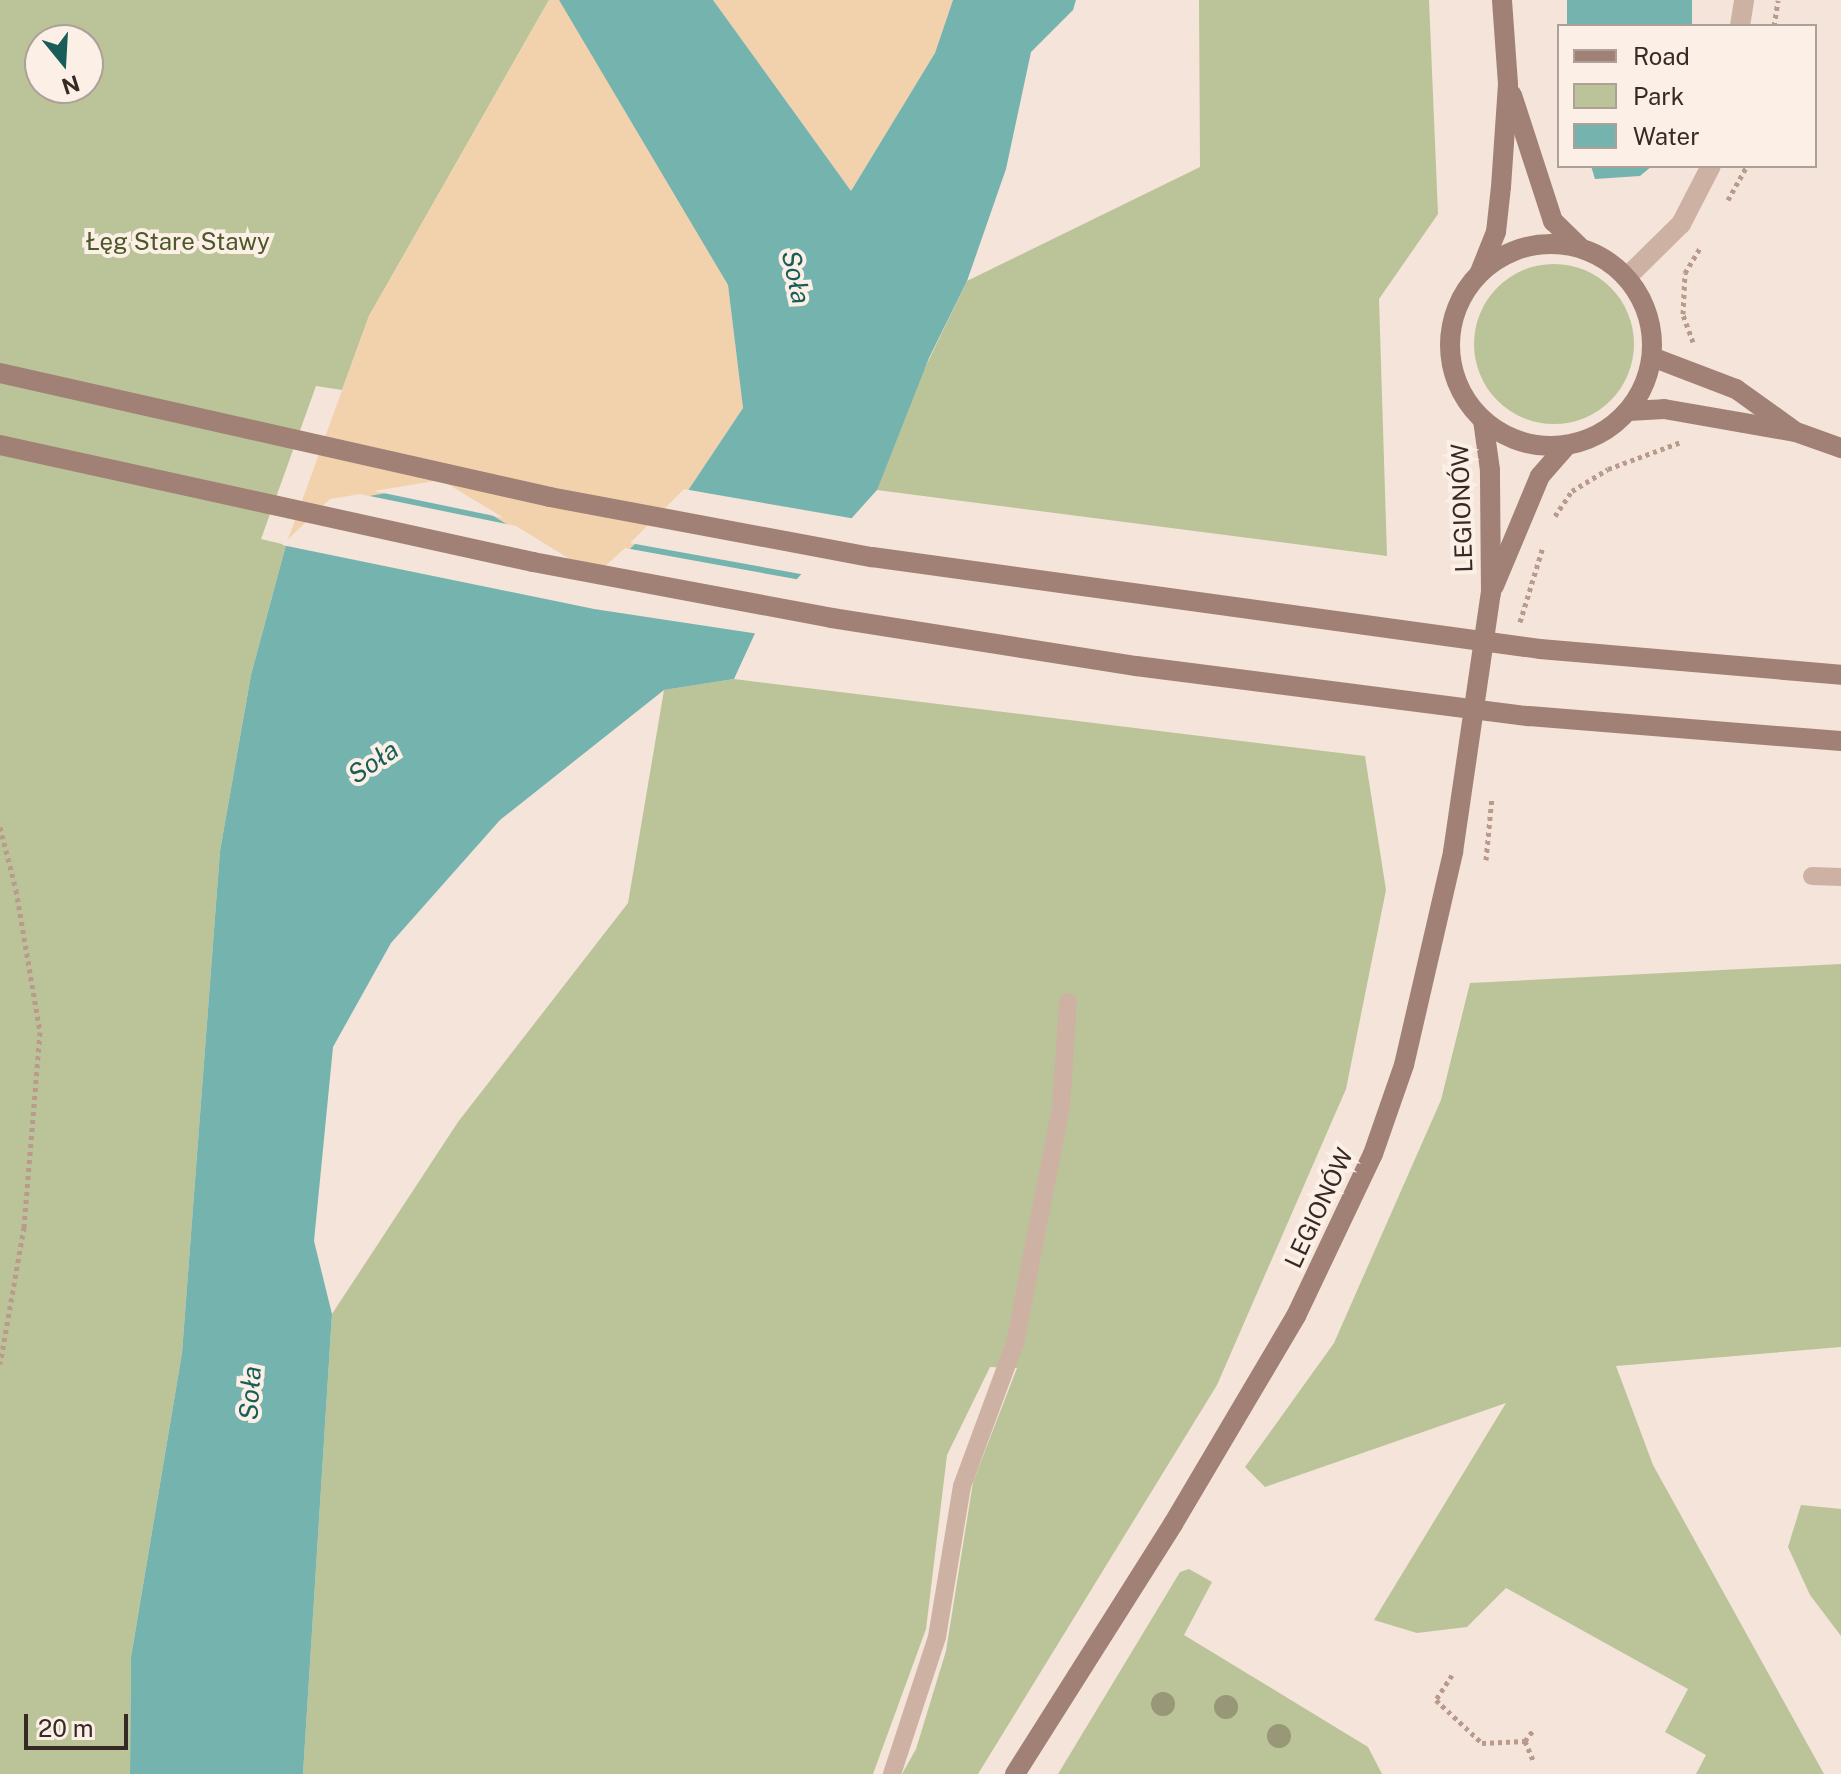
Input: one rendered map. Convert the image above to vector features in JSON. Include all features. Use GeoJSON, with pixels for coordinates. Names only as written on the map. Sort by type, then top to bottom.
{"type":"FeatureCollection","features":[{"type":"Feature","properties":{"kind":"main road"},"geometry":{"type":"LineString","coordinates":[[1502,0],[1508,84],[1496,232],[1479,273],[1457,307],[1450,347],[1459,387],[1483,420],[1522,442],[1567,445],[1610,427],[1628,411],[1644,386],[1652,357],[1643,301],[1627,277],[1581,248],[1553,221],[1508,84]]}},
{"type":"Feature","properties":{"kind":"main road"},"geometry":{"type":"LineString","coordinates":[[1479,273],[1516,250],[1559,244],[1581,248]]}},
{"type":"Feature","properties":{"kind":"main road"},"geometry":{"type":"LineString","coordinates":[[1652,357],[1716,385],[1736,389],[1796,432]]}},
{"type":"Feature","properties":{"kind":"main road"},"geometry":{"type":"LineString","coordinates":[[0,373],[550,497],[872,557],[1540,649],[1841,675]]}},
{"type":"Feature","properties":{"kind":"main road"},"geometry":{"type":"LineString","coordinates":[[1628,411],[1664,409],[1703,419],[1796,432],[1841,448]]}},
{"type":"Feature","properties":{"kind":"main road","name":"LEGIONÓW"},"geometry":{"type":"LineString","coordinates":[[1015,1774],[1241,1412],[1329,1254],[1373,1154],[1404,1065],[1453,852],[1491,593],[1490,470],[1483,420]]}},
{"type":"Feature","properties":{"kind":"main road"},"geometry":{"type":"LineString","coordinates":[[0,445],[533,562],[832,618],[1136,666],[1529,716],[1841,741]]}},
{"type":"Feature","properties":{"kind":"main road","name":"LEGIONÓW"},"geometry":{"type":"LineString","coordinates":[[1491,593],[1540,476],[1567,445]]}},
{"type":"Feature","properties":{"kind":"street"},"geometry":{"type":"LineString","coordinates":[[1740,24],[1744,0]]}},
{"type":"Feature","properties":{"kind":"street"},"geometry":{"type":"LineString","coordinates":[[1627,277],[1681,224],[1710,168]]}},
{"type":"Feature","properties":{"kind":"lane"},"geometry":{"type":"LineString","coordinates":[[1812,876],[1841,877]]}},
{"type":"Feature","properties":{"kind":"lane"},"geometry":{"type":"LineString","coordinates":[[892,1774],[937,1637],[962,1486],[1015,1343],[1061,1107],[1068,1002]]}},
{"type":"Feature","properties":{"kind":"path"},"geometry":{"type":"LineString","coordinates":[[1774,24],[1778,0]]}},
{"type":"Feature","properties":{"kind":"path"},"geometry":{"type":"LineString","coordinates":[[1726,203],[1746,168]]}},
{"type":"Feature","properties":{"kind":"path"},"geometry":{"type":"LineString","coordinates":[[1706,238],[1685,273],[1683,314],[1716,385]]}},
{"type":"Feature","properties":{"kind":"path"},"geometry":{"type":"LineString","coordinates":[[1550,525],[1572,491],[1608,469],[1687,440],[1703,419]]}},
{"type":"Feature","properties":{"kind":"path"},"geometry":{"type":"LineString","coordinates":[[1517,632],[1546,538]]}},
{"type":"Feature","properties":{"kind":"path"},"geometry":{"type":"LineString","coordinates":[[1486,860],[1494,781]]}},
{"type":"Feature","properties":{"kind":"path"},"geometry":{"type":"LineString","coordinates":[[0,827],[16,890],[40,1032],[24,1227],[0,1364]]}},
{"type":"Feature","properties":{"kind":"path"},"geometry":{"type":"LineString","coordinates":[[1452,1675],[1436,1700],[1482,1743],[1525,1741]]}},
{"type":"Feature","properties":{"kind":"path"},"geometry":{"type":"LineString","coordinates":[[1525,1741],[1534,1729]]}},
{"type":"Feature","properties":{"kind":"path"},"geometry":{"type":"LineString","coordinates":[[1525,1741],[1534,1762]]}},
{"type":"Feature","properties":{"kind":"green space","name":"Łęg Stare Stawy"},"geometry":{"type":"Polygon","coordinates":[[[0,0],[549,0],[369,316],[342,390],[316,386],[261,539],[286,545],[251,675],[220,851],[182,1353],[131,1657],[130,1774],[0,1774],[0,0]]]}},
{"type":"Feature","properties":{"kind":"green space"},"geometry":{"type":"Polygon","coordinates":[[[1199,0],[1429,0],[1438,214],[1379,299],[1387,556],[877,490],[893,434],[967,281],[1200,167],[1199,0]]]}},
{"type":"Feature","properties":{"kind":"green space"},"geometry":{"type":"Polygon","coordinates":[[[1554,264],[1585,270],[1610,288],[1628,313],[1634,344],[1628,375],[1610,400],[1585,418],[1554,424],[1523,418],[1498,400],[1480,375],[1474,344],[1480,313],[1498,288],[1523,270],[1554,264]]]}},
{"type":"Feature","properties":{"kind":"green space"},"geometry":{"type":"Polygon","coordinates":[[[734,679],[1365,756],[1386,890],[1346,1089],[1217,1385],[978,1774],[902,1774],[916,1749],[946,1651],[973,1482],[1017,1368],[990,1367],[947,1455],[926,1629],[873,1774],[303,1774],[332,1314],[458,1122],[628,903],[664,690],[734,679]]]}},
{"type":"Feature","properties":{"kind":"green space"},"geometry":{"type":"Polygon","coordinates":[[[1841,964],[1841,1347],[1616,1366],[1653,1465],[1824,1774],[1696,1774],[1706,1755],[1665,1732],[1688,1689],[1506,1588],[1467,1627],[1417,1633],[1374,1620],[1506,1403],[1265,1487],[1245,1467],[1334,1343],[1441,1100],[1470,983],[1841,964]]]}},
{"type":"Feature","properties":{"kind":"green space"},"geometry":{"type":"Polygon","coordinates":[[[1801,1505],[1841,1509],[1841,1636],[1810,1595],[1788,1547],[1801,1505]]]}},
{"type":"Feature","properties":{"kind":"green space"},"geometry":{"type":"Polygon","coordinates":[[[1189,1569],[1212,1582],[1184,1635],[1368,1747],[1382,1774],[1058,1774],[1180,1572],[1189,1569]]]}},
{"type":"Feature","properties":{"kind":"sand"},"geometry":{"type":"Polygon","coordinates":[[[549,0],[559,0],[586,39],[728,285],[743,408],[681,501],[603,574],[286,545],[369,316],[549,0]]]}},
{"type":"Feature","properties":{"kind":"sand"},"geometry":{"type":"Polygon","coordinates":[[[713,0],[953,0],[935,53],[851,191],[713,0]]]}},
{"type":"Feature","properties":{"kind":"water","name":"Soła"},"geometry":{"type":"Polygon","coordinates":[[[559,0],[713,0],[851,191],[935,53],[953,0],[1076,0],[1073,10],[1031,52],[1006,169],[967,281],[929,358],[877,490],[762,618],[734,679],[664,690],[500,820],[391,943],[333,1047],[314,1241],[332,1314],[303,1774],[130,1774],[131,1657],[182,1353],[220,851],[251,675],[286,545],[332,503],[440,483],[579,569],[603,574],[681,501],[743,408],[728,285],[559,0]]]}},
{"type":"Feature","properties":{"kind":"water"},"geometry":{"type":"Polygon","coordinates":[[[1567,0],[1692,0],[1692,24],[1567,24],[1567,0]]]}},
{"type":"Feature","properties":{"kind":"water"},"geometry":{"type":"Polygon","coordinates":[[[1592,168],[1650,168],[1640,176],[1595,179],[1592,168]]]}},
{"type":"Feature","properties":{"kind":"pier"},"geometry":{"type":"Polygon","coordinates":[[[441,480],[504,518],[374,491],[441,480]]]}},
{"type":"Feature","properties":{"kind":"pier"},"geometry":{"type":"Polygon","coordinates":[[[684,489],[856,519],[806,575],[630,543],[684,489]]]}},
{"type":"Feature","properties":{"kind":"pier"},"geometry":{"type":"Polygon","coordinates":[[[360,494],[516,526],[581,566],[602,569],[625,548],[801,580],[759,634],[594,609],[282,545],[330,499],[360,494]]]}}]}
